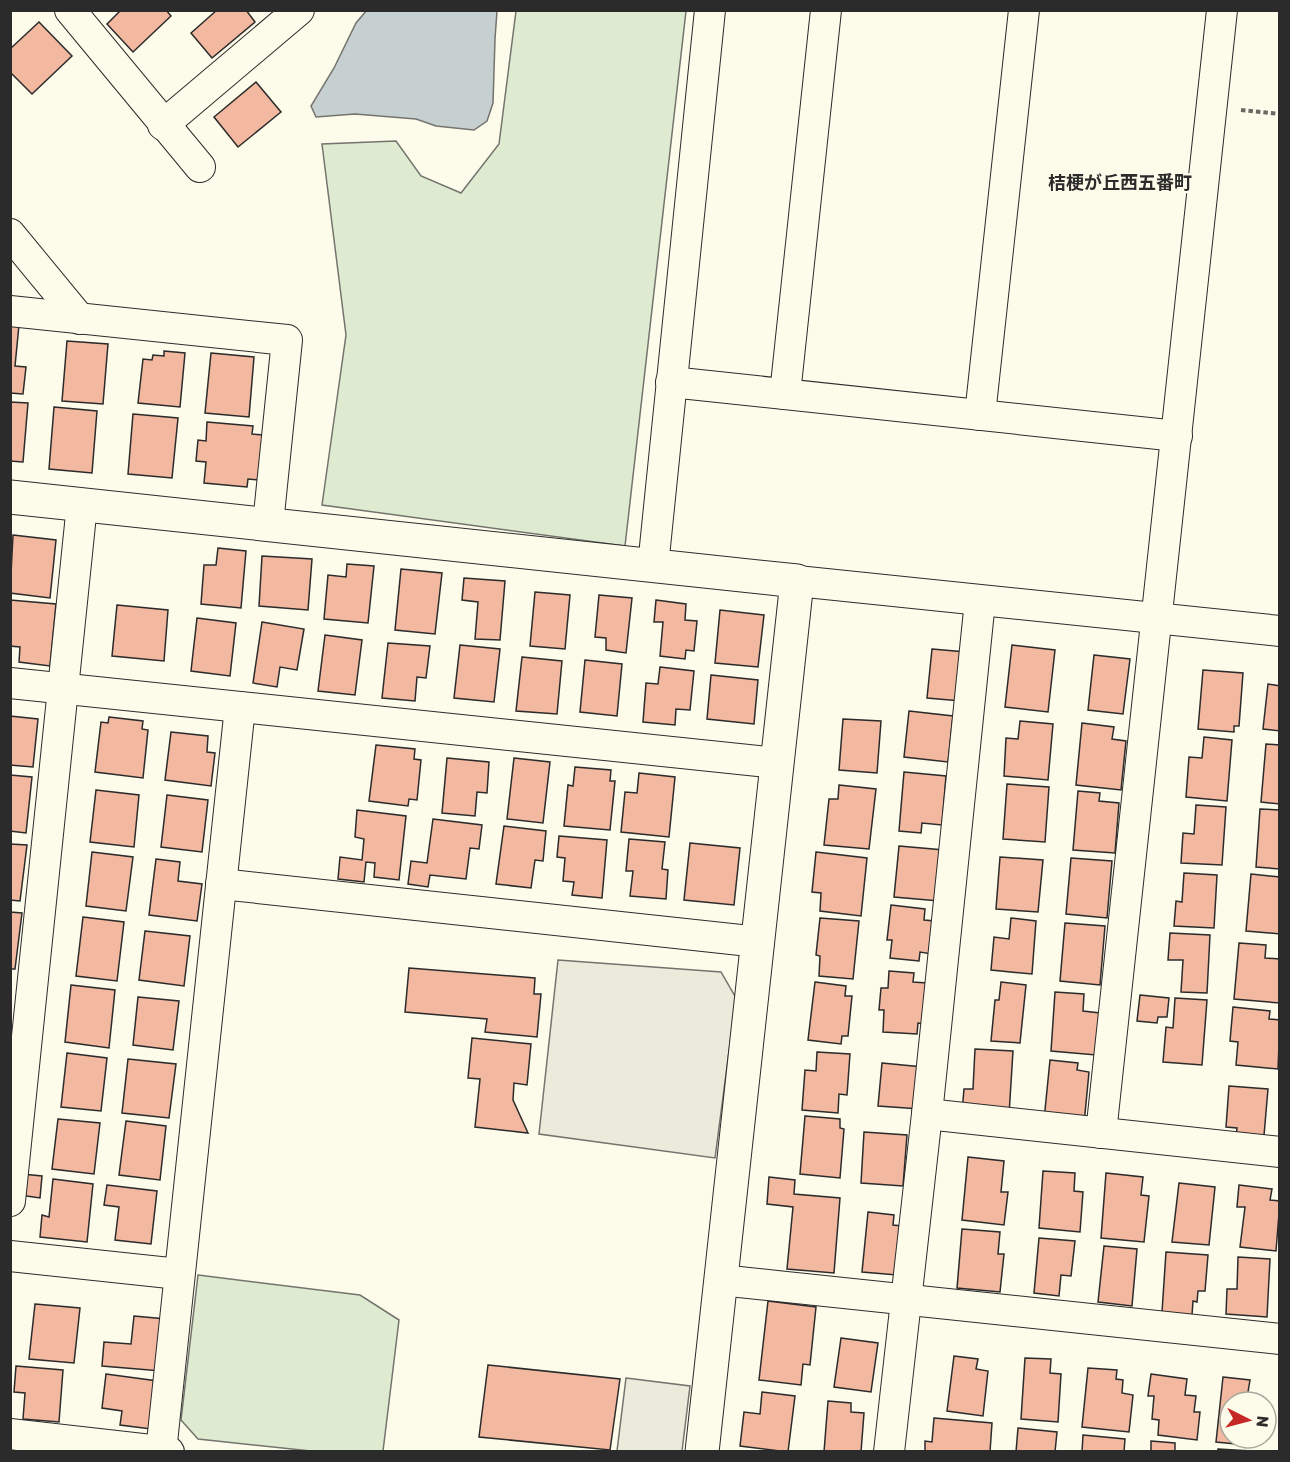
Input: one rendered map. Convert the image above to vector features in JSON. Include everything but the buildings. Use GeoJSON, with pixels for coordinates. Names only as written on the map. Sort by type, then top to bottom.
{"type":"FeatureCollection","features":[{"type":"Feature","properties":{"kind":"street"},"geometry":{"type":"LineString","coordinates":[[70,10],[200,167]]}},
{"type":"Feature","properties":{"kind":"street"},"geometry":{"type":"LineString","coordinates":[[163,125],[299,10]]}},
{"type":"Feature","properties":{"kind":"street"},"geometry":{"type":"LineString","coordinates":[[653,566],[710,10]]}},
{"type":"Feature","properties":{"kind":"street"},"geometry":{"type":"LineString","coordinates":[[785,394],[826,10]]}},
{"type":"Feature","properties":{"kind":"street"},"geometry":{"type":"LineString","coordinates":[[980,416],[1024,10]]}},
{"type":"Feature","properties":{"kind":"street"},"geometry":{"type":"LineString","coordinates":[[1101,1133],[1222,10]]}},
{"type":"Feature","properties":{"kind":"street"},"geometry":{"type":"LineString","coordinates":[[10,234],[80,319]]}},
{"type":"Feature","properties":{"kind":"street"},"geometry":{"type":"LineString","coordinates":[[10,311],[287,340],[268,524]]}},
{"type":"Feature","properties":{"kind":"street"},"geometry":{"type":"LineString","coordinates":[[671,382],[1177,436]]}},
{"type":"Feature","properties":{"kind":"street"},"geometry":{"type":"LineString","coordinates":[[10,497],[1280,631]]}},
{"type":"Feature","properties":{"kind":"street"},"geometry":{"type":"LineString","coordinates":[[10,1201],[82,504]]}},
{"type":"Feature","properties":{"kind":"street"},"geometry":{"type":"LineString","coordinates":[[702,1452],[797,581]]}},
{"type":"Feature","properties":{"kind":"street"},"geometry":{"type":"LineString","coordinates":[[889,1452],[927,1114],[980,601]]}},
{"type":"Feature","properties":{"kind":"street"},"geometry":{"type":"LineString","coordinates":[[10,683],[777,763]]}},
{"type":"Feature","properties":{"kind":"street"},"geometry":{"type":"LineString","coordinates":[[10,1434],[164,1451],[179,1274],[240,706]]}},
{"type":"Feature","properties":{"kind":"street"},"geometry":{"type":"LineString","coordinates":[[222,884],[759,942]]}},
{"type":"Feature","properties":{"kind":"street"},"geometry":{"type":"LineString","coordinates":[[927,1114],[1279,1149]]}},
{"type":"Feature","properties":{"kind":"street"},"geometry":{"type":"LineString","coordinates":[[10,1256],[179,1274]]}},
{"type":"Feature","properties":{"kind":"street"},"geometry":{"type":"LineString","coordinates":[[720,1280],[1280,1338]]}},
{"type":"Feature","properties":{"kind":"green space"},"geometry":{"type":"Polygon","coordinates":[[[516,11],[686,11],[625,546],[322,505],[346,335],[322,144],[396,141],[421,176],[461,193],[499,144],[516,11]]]}},
{"type":"Feature","properties":{"kind":"green space"},"geometry":{"type":"Polygon","coordinates":[[[198,1275],[360,1295],[399,1320],[383,1451],[311,1451],[198,1439],[181,1420],[198,1275]]]}},
{"type":"Feature","properties":{"kind":"shaded area"},"geometry":{"type":"Polygon","coordinates":[[[367,10],[497,11],[493,103],[487,121],[474,130],[436,126],[416,119],[355,114],[316,117],[311,106],[334,68],[356,23],[367,10]]]}},
{"type":"Feature","properties":{"kind":"shaded area"},"geometry":{"type":"Polygon","coordinates":[[[558,960],[721,972],[736,998],[715,1158],[539,1134],[558,960]]]}},
{"type":"Feature","properties":{"kind":"shaded area"},"geometry":{"type":"Polygon","coordinates":[[[626,1378],[690,1386],[682,1451],[617,1451],[626,1378]]]}},
{"type":"Feature","properties":{"kind":"district","name":"桔梗が丘西五番町"},"geometry":{"type":"Point","coordinates":[1120,183]}}]}
